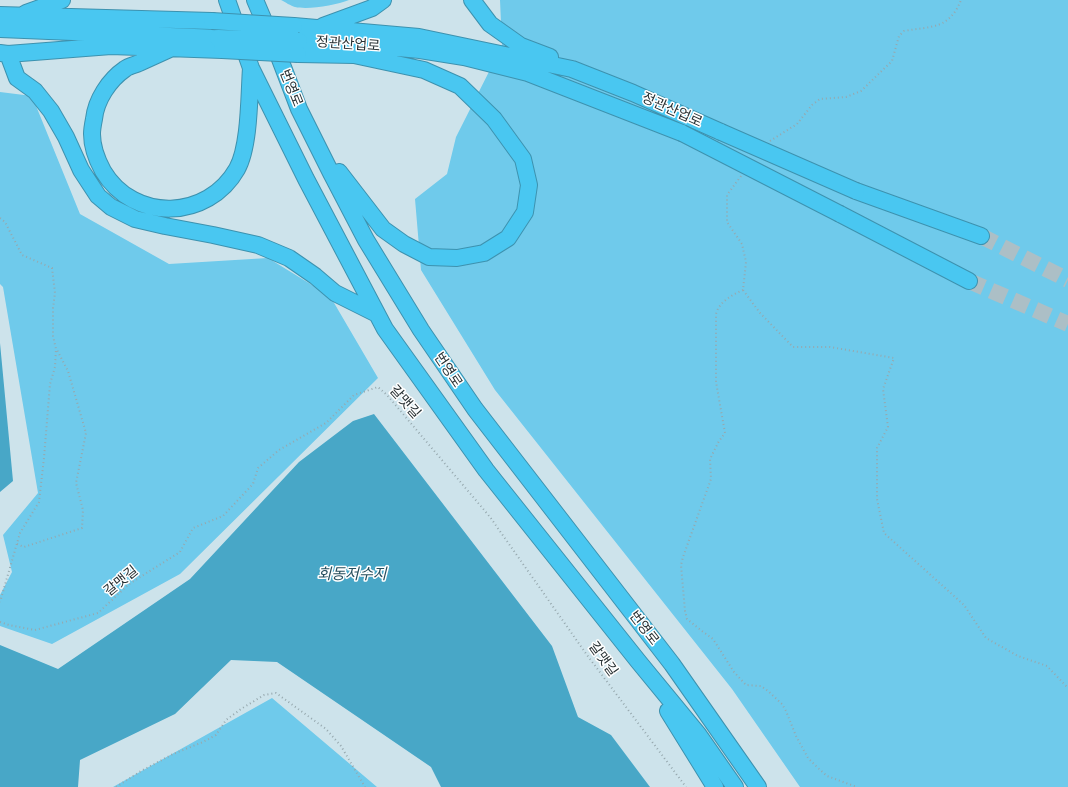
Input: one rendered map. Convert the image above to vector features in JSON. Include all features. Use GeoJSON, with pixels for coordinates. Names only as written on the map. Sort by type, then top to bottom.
{"type":"FeatureCollection","features":[{"type":"Feature","properties":{"kind":"highway"},"geometry":{"type":"LineString","coordinates":[[0,29],[17,23],[62,0]]}},
{"type":"Feature","properties":{"kind":"highway","name":"번영로"},"geometry":{"type":"LineString","coordinates":[[227,0],[251,68],[306,179],[385,329],[486,470],[698,734],[735,787]]}},
{"type":"Feature","properties":{"kind":"highway","name":"번영로"},"geometry":{"type":"LineString","coordinates":[[254,0],[278,54],[299,109],[366,240],[421,330],[475,409],[672,664],[758,787]]}},
{"type":"Feature","properties":{"kind":"highway"},"geometry":{"type":"LineString","coordinates":[[266,0],[278,54]]}},
{"type":"Feature","properties":{"kind":"highway"},"geometry":{"type":"LineString","coordinates":[[318,28],[372,8],[384,0]]}},
{"type":"Feature","properties":{"kind":"highway"},"geometry":{"type":"LineString","coordinates":[[472,0],[490,24],[521,46],[572,69]]}},
{"type":"Feature","properties":{"kind":"highway"},"geometry":{"type":"LineString","coordinates":[[0,15],[17,23],[220,44],[299,48],[354,55],[489,64]]}},
{"type":"Feature","properties":{"kind":"highway","name":"정관산업로"},"geometry":{"type":"LineString","coordinates":[[17,23],[212,21],[294,26],[419,38],[572,69],[633,93],[856,190],[981,236]]}},
{"type":"Feature","properties":{"kind":"highway"},"geometry":{"type":"LineString","coordinates":[[220,44],[172,48],[111,46],[4,54],[17,78],[35,91],[51,111],[66,137],[81,170],[98,196],[111,207],[135,219],[258,245],[289,258],[315,276],[335,293],[377,314]]}},
{"type":"Feature","properties":{"kind":"highway","name":"정관산업로"},"geometry":{"type":"LineString","coordinates":[[299,48],[366,45],[420,50],[464,57],[528,74],[682,133],[969,281]]}},
{"type":"Feature","properties":{"kind":"highway"},"geometry":{"type":"LineString","coordinates":[[172,48],[125,69],[107,87],[95,110],[92,135],[97,160],[110,182],[129,198],[152,208],[177,209],[202,202],[222,188],[238,168],[246,144],[251,68]]}},
{"type":"Feature","properties":{"kind":"highway"},"geometry":{"type":"LineString","coordinates":[[314,138],[382,230],[429,257],[457,258],[484,253],[508,238],[525,212],[529,185],[523,159],[494,118],[460,86],[424,70],[354,55]]}},
{"type":"Feature","properties":{"kind":"highway","name":"번영로"},"geometry":{"type":"LineString","coordinates":[[638,661],[715,787]]}},
{"type":"Feature","properties":{"kind":"highway","name":"번영로"},"geometry":{"type":"LineString","coordinates":[[701,705],[768,787]]}},
{"type":"Feature","properties":{"kind":"path"},"geometry":{"type":"LineString","coordinates":[[767,143],[797,124],[812,104],[820,99],[846,97],[861,91],[892,61],[899,36],[904,31],[933,27],[948,20],[954,15],[961,0]]}},
{"type":"Feature","properties":{"kind":"path"},"geometry":{"type":"LineString","coordinates":[[742,174],[726,195],[727,222],[742,244],[746,262],[743,290],[760,314],[793,347],[830,347],[894,358],[883,389],[888,428],[877,448],[877,498],[884,534],[964,605],[986,638],[1018,656],[1047,666],[1068,688]]}},
{"type":"Feature","properties":{"kind":"path"},"geometry":{"type":"LineString","coordinates":[[0,218],[5,222],[22,255],[52,268],[55,293],[53,308],[53,336],[56,349],[68,371],[86,432],[76,483],[83,510],[82,528],[24,547],[17,544]]}},
{"type":"Feature","properties":{"kind":"path"},"geometry":{"type":"LineString","coordinates":[[743,290],[732,295],[717,308],[716,382],[725,434],[719,441],[710,459],[711,479],[683,557],[681,566],[685,611],[687,619],[702,632],[713,638],[734,672],[746,686],[761,686],[782,704],[796,736],[808,758],[827,776],[856,787]]}},
{"type":"Feature","properties":{"kind":"path"},"geometry":{"type":"LineString","coordinates":[[0,602],[20,533],[39,502],[50,384],[55,367],[56,349]]}},
{"type":"Feature","properties":{"kind":"path","name":"갈맷길"},"geometry":{"type":"LineString","coordinates":[[0,622],[35,630],[98,613],[129,584],[180,552],[193,528],[223,516],[253,484],[258,468],[279,450],[326,423],[354,395],[378,387],[387,395],[490,517],[587,654],[686,787]]}},
{"type":"Feature","properties":{"kind":"path"},"geometry":{"type":"LineString","coordinates":[[116,787],[141,771],[173,754],[216,735],[226,720],[264,695],[276,693],[326,729],[341,746],[365,787]]}},
{"type":"Feature","properties":{"kind":"shaded area"},"geometry":{"type":"Polygon","coordinates":[[[281,0],[349,0],[337,4],[301,8],[290,5],[281,0]]]}},
{"type":"Feature","properties":{"kind":"shaded area"},"geometry":{"type":"Polygon","coordinates":[[[500,0],[1068,0],[1068,787],[800,787],[732,689],[495,390],[421,270],[415,199],[447,174],[456,137],[502,46],[500,0]]]}},
{"type":"Feature","properties":{"kind":"shaded area"},"geometry":{"type":"Polygon","coordinates":[[[0,92],[32,96],[80,214],[169,264],[268,258],[330,296],[378,378],[180,574],[52,644],[0,626],[0,595],[12,572],[3,535],[38,493],[3,287],[0,284],[0,92]]]}},
{"type":"Feature","properties":{"kind":"shaded area"},"geometry":{"type":"Polygon","coordinates":[[[272,698],[377,787],[113,787],[272,698]]]}},
{"type":"Feature","properties":{"kind":"water"},"geometry":{"type":"Polygon","coordinates":[[[0,343],[13,481],[0,492],[0,343]]]}},
{"type":"Feature","properties":{"kind":"water","name":"회동저수지"},"geometry":{"type":"Polygon","coordinates":[[[374,414],[552,646],[578,717],[611,735],[650,787],[441,787],[431,767],[277,662],[231,660],[175,714],[80,760],[78,787],[0,787],[0,645],[58,669],[190,579],[299,462],[353,421],[374,414]]]}},
{"type":"Feature","properties":{"kind":"tunnel"},"geometry":{"type":"LineString","coordinates":[[981,236],[1068,280]]}},
{"type":"Feature","properties":{"kind":"tunnel"},"geometry":{"type":"LineString","coordinates":[[969,281],[1068,324]]}}]}
